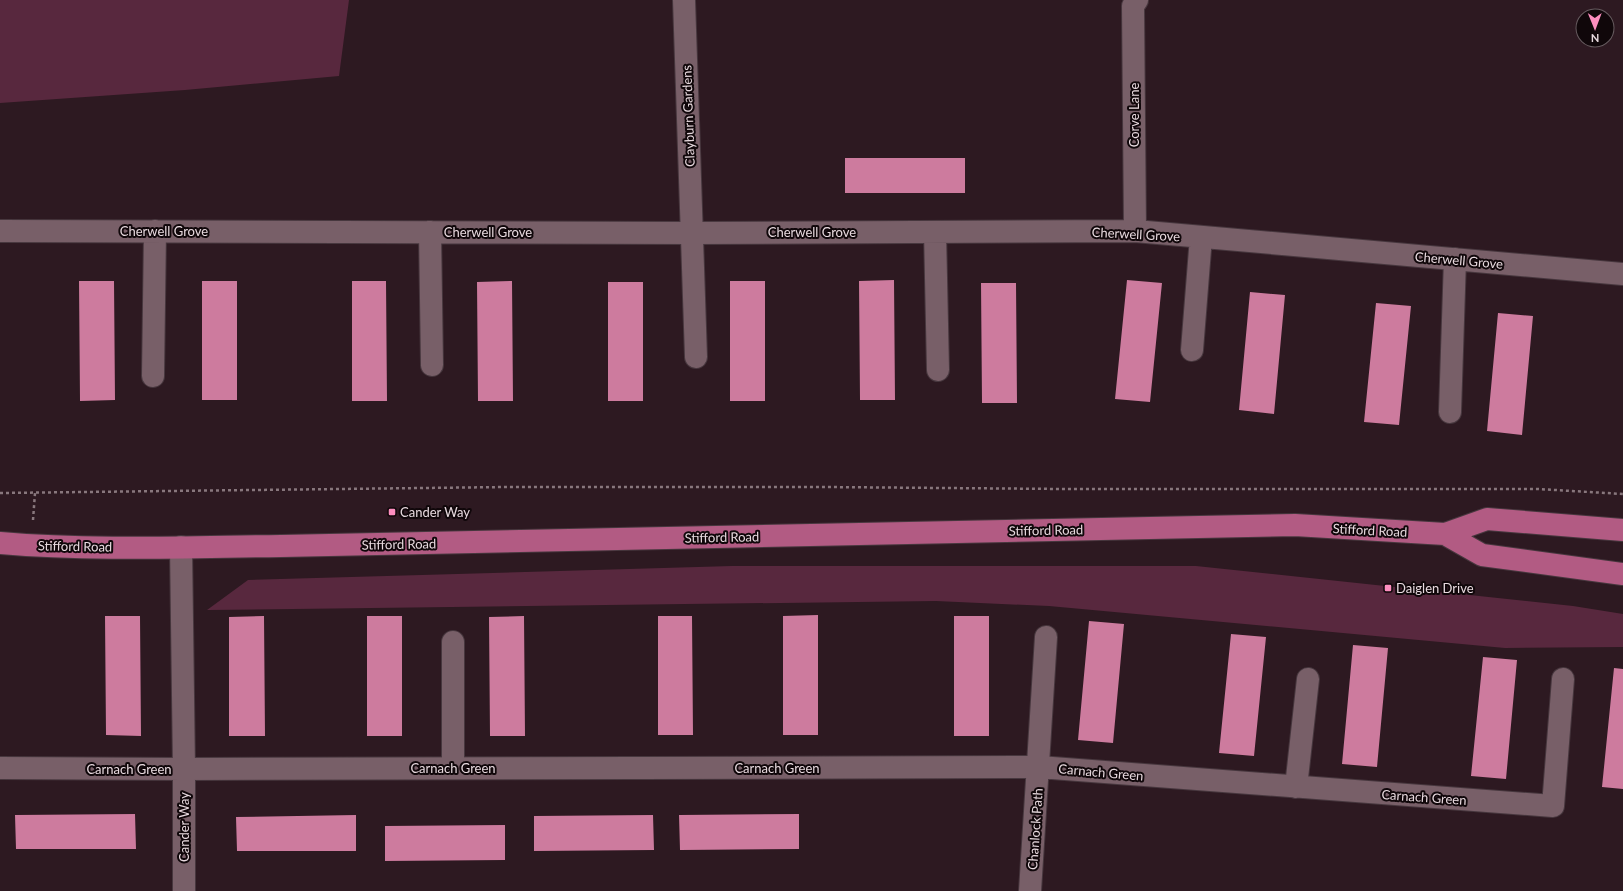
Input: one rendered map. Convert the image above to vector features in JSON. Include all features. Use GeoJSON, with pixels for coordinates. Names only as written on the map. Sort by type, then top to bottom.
{"type":"FeatureCollection","features":[{"type":"Feature","properties":{"kind":"main road","name":"Stifford Road"},"geometry":{"type":"LineString","coordinates":[[0,543],[33,546],[181,547],[1295,525],[1445,534],[1487,519],[1623,530]]}},
{"type":"Feature","properties":{"kind":"main road","name":"Stifford Road"},"geometry":{"type":"LineString","coordinates":[[1445,534],[1482,555],[1623,574]]}},
{"type":"Feature","properties":{"kind":"street","name":"Clayburn Gardens"},"geometry":{"type":"LineString","coordinates":[[684,0],[696,358]]}},
{"type":"Feature","properties":{"kind":"street","name":"Corve Lane"},"geometry":{"type":"LineString","coordinates":[[1135,231],[1133,6],[1137,0]]}},
{"type":"Feature","properties":{"kind":"street","name":"Cherwell Grove"},"geometry":{"type":"LineString","coordinates":[[0,231],[693,233],[1135,231],[1623,274]]}},
{"type":"Feature","properties":{"kind":"street"},"geometry":{"type":"LineString","coordinates":[[153,376],[155,231]]}},
{"type":"Feature","properties":{"kind":"street"},"geometry":{"type":"LineString","coordinates":[[430,232],[432,365]]}},
{"type":"Feature","properties":{"kind":"street"},"geometry":{"type":"LineString","coordinates":[[935,232],[938,370]]}},
{"type":"Feature","properties":{"kind":"street"},"geometry":{"type":"LineString","coordinates":[[1192,350],[1201,237]]}},
{"type":"Feature","properties":{"kind":"street"},"geometry":{"type":"LineString","coordinates":[[1450,412],[1455,259]]}},
{"type":"Feature","properties":{"kind":"street","name":"Cander Way"},"geometry":{"type":"LineString","coordinates":[[181,547],[184,891]]}},
{"type":"Feature","properties":{"kind":"street","name":"Chanlock Path"},"geometry":{"type":"LineString","coordinates":[[1030,891],[1046,637]]}},
{"type":"Feature","properties":{"kind":"street"},"geometry":{"type":"LineString","coordinates":[[453,642],[453,768]]}},
{"type":"Feature","properties":{"kind":"street"},"geometry":{"type":"LineString","coordinates":[[1296,788],[1308,679]]}},
{"type":"Feature","properties":{"kind":"street","name":"Carnach Green"},"geometry":{"type":"LineString","coordinates":[[0,768],[1039,767],[1296,788],[1553,806],[1563,679]]}},
{"type":"Feature","properties":{"kind":"path"},"geometry":{"type":"LineString","coordinates":[[0,493],[34,494],[507,487],[825,487],[1062,489],[1538,489],[1623,494]]}},
{"type":"Feature","properties":{"kind":"path"},"geometry":{"type":"LineString","coordinates":[[33,525],[34,494]]}},
{"type":"Feature","properties":{"kind":"shaded area"},"geometry":{"type":"Polygon","coordinates":[[[0,0],[349,0],[339,76],[185,90],[0,103],[0,0]]]}},
{"type":"Feature","properties":{"kind":"shaded area"},"geometry":{"type":"Polygon","coordinates":[[[732,566],[1196,566],[1573,606],[1623,614],[1623,647],[1505,648],[1049,606],[936,601],[207,610],[248,580],[732,566]]]}},
{"type":"Feature","properties":{"kind":"building"},"geometry":{"type":"Polygon","coordinates":[[[845,158],[965,158],[965,193],[845,193],[845,158]]]}},
{"type":"Feature","properties":{"kind":"building"},"geometry":{"type":"Polygon","coordinates":[[[894,280],[895,400],[860,400],[859,281],[894,280]]]}},
{"type":"Feature","properties":{"kind":"building"},"geometry":{"type":"Polygon","coordinates":[[[1127,280],[1162,283],[1150,402],[1115,399],[1127,280]]]}},
{"type":"Feature","properties":{"kind":"building"},"geometry":{"type":"Polygon","coordinates":[[[79,281],[114,281],[115,400],[80,401],[79,281]]]}},
{"type":"Feature","properties":{"kind":"building"},"geometry":{"type":"Polygon","coordinates":[[[202,281],[237,281],[237,400],[202,400],[202,281]]]}},
{"type":"Feature","properties":{"kind":"building"},"geometry":{"type":"Polygon","coordinates":[[[352,281],[386,281],[387,401],[352,401],[352,281]]]}},
{"type":"Feature","properties":{"kind":"building"},"geometry":{"type":"Polygon","coordinates":[[[512,281],[513,401],[478,401],[477,282],[512,281]]]}},
{"type":"Feature","properties":{"kind":"building"},"geometry":{"type":"Polygon","coordinates":[[[730,281],[765,281],[765,401],[730,401],[730,281]]]}},
{"type":"Feature","properties":{"kind":"building"},"geometry":{"type":"Polygon","coordinates":[[[608,282],[643,282],[643,401],[608,401],[608,282]]]}},
{"type":"Feature","properties":{"kind":"building"},"geometry":{"type":"Polygon","coordinates":[[[981,283],[1016,283],[1017,403],[982,403],[981,283]]]}},
{"type":"Feature","properties":{"kind":"building"},"geometry":{"type":"Polygon","coordinates":[[[1250,292],[1285,295],[1274,414],[1239,410],[1250,292]]]}},
{"type":"Feature","properties":{"kind":"building"},"geometry":{"type":"Polygon","coordinates":[[[1376,303],[1411,306],[1399,425],[1364,422],[1376,303]]]}},
{"type":"Feature","properties":{"kind":"building"},"geometry":{"type":"Polygon","coordinates":[[[1498,313],[1533,316],[1522,435],[1487,431],[1498,313]]]}},
{"type":"Feature","properties":{"kind":"building"},"geometry":{"type":"Polygon","coordinates":[[[818,615],[818,735],[783,735],[783,616],[818,615]]]}},
{"type":"Feature","properties":{"kind":"building"},"geometry":{"type":"Polygon","coordinates":[[[105,616],[140,616],[141,736],[106,735],[105,616]]]}},
{"type":"Feature","properties":{"kind":"building"},"geometry":{"type":"Polygon","coordinates":[[[264,616],[265,736],[229,736],[229,617],[264,616]]]}},
{"type":"Feature","properties":{"kind":"building"},"geometry":{"type":"Polygon","coordinates":[[[367,616],[402,616],[402,736],[367,736],[367,616]]]}},
{"type":"Feature","properties":{"kind":"building"},"geometry":{"type":"Polygon","coordinates":[[[524,616],[525,736],[490,736],[489,617],[524,616]]]}},
{"type":"Feature","properties":{"kind":"building"},"geometry":{"type":"Polygon","coordinates":[[[658,616],[692,616],[693,735],[658,735],[658,616]]]}},
{"type":"Feature","properties":{"kind":"building"},"geometry":{"type":"Polygon","coordinates":[[[954,616],[989,616],[989,736],[954,736],[954,616]]]}},
{"type":"Feature","properties":{"kind":"building"},"geometry":{"type":"Polygon","coordinates":[[[1089,621],[1124,624],[1113,743],[1078,740],[1089,621]]]}},
{"type":"Feature","properties":{"kind":"building"},"geometry":{"type":"Polygon","coordinates":[[[1231,634],[1266,637],[1254,756],[1219,753],[1231,634]]]}},
{"type":"Feature","properties":{"kind":"building"},"geometry":{"type":"Polygon","coordinates":[[[1353,645],[1388,648],[1377,767],[1342,764],[1353,645]]]}},
{"type":"Feature","properties":{"kind":"building"},"geometry":{"type":"Polygon","coordinates":[[[1483,657],[1517,660],[1506,779],[1471,776],[1483,657]]]}},
{"type":"Feature","properties":{"kind":"building"},"geometry":{"type":"Polygon","coordinates":[[[1614,668],[1623,669],[1623,789],[1602,787],[1614,668]]]}},
{"type":"Feature","properties":{"kind":"building"},"geometry":{"type":"Polygon","coordinates":[[[135,814],[136,849],[16,849],[15,815],[135,814]]]}},
{"type":"Feature","properties":{"kind":"building"},"geometry":{"type":"Polygon","coordinates":[[[799,814],[799,849],[680,850],[679,815],[799,814]]]}},
{"type":"Feature","properties":{"kind":"building"},"geometry":{"type":"Polygon","coordinates":[[[356,815],[356,851],[237,851],[236,817],[356,815]]]}},
{"type":"Feature","properties":{"kind":"building"},"geometry":{"type":"Polygon","coordinates":[[[653,815],[654,850],[534,851],[534,816],[653,815]]]}},
{"type":"Feature","properties":{"kind":"building"},"geometry":{"type":"Polygon","coordinates":[[[505,825],[505,860],[385,861],[385,826],[505,825]]]}},
{"type":"Feature","properties":{"kind":"place","name":"Cander Way"},"geometry":{"type":"Point","coordinates":[392,512]}},
{"type":"Feature","properties":{"kind":"place","name":"Daiglen Drive"},"geometry":{"type":"Point","coordinates":[1388,588]}}]}
